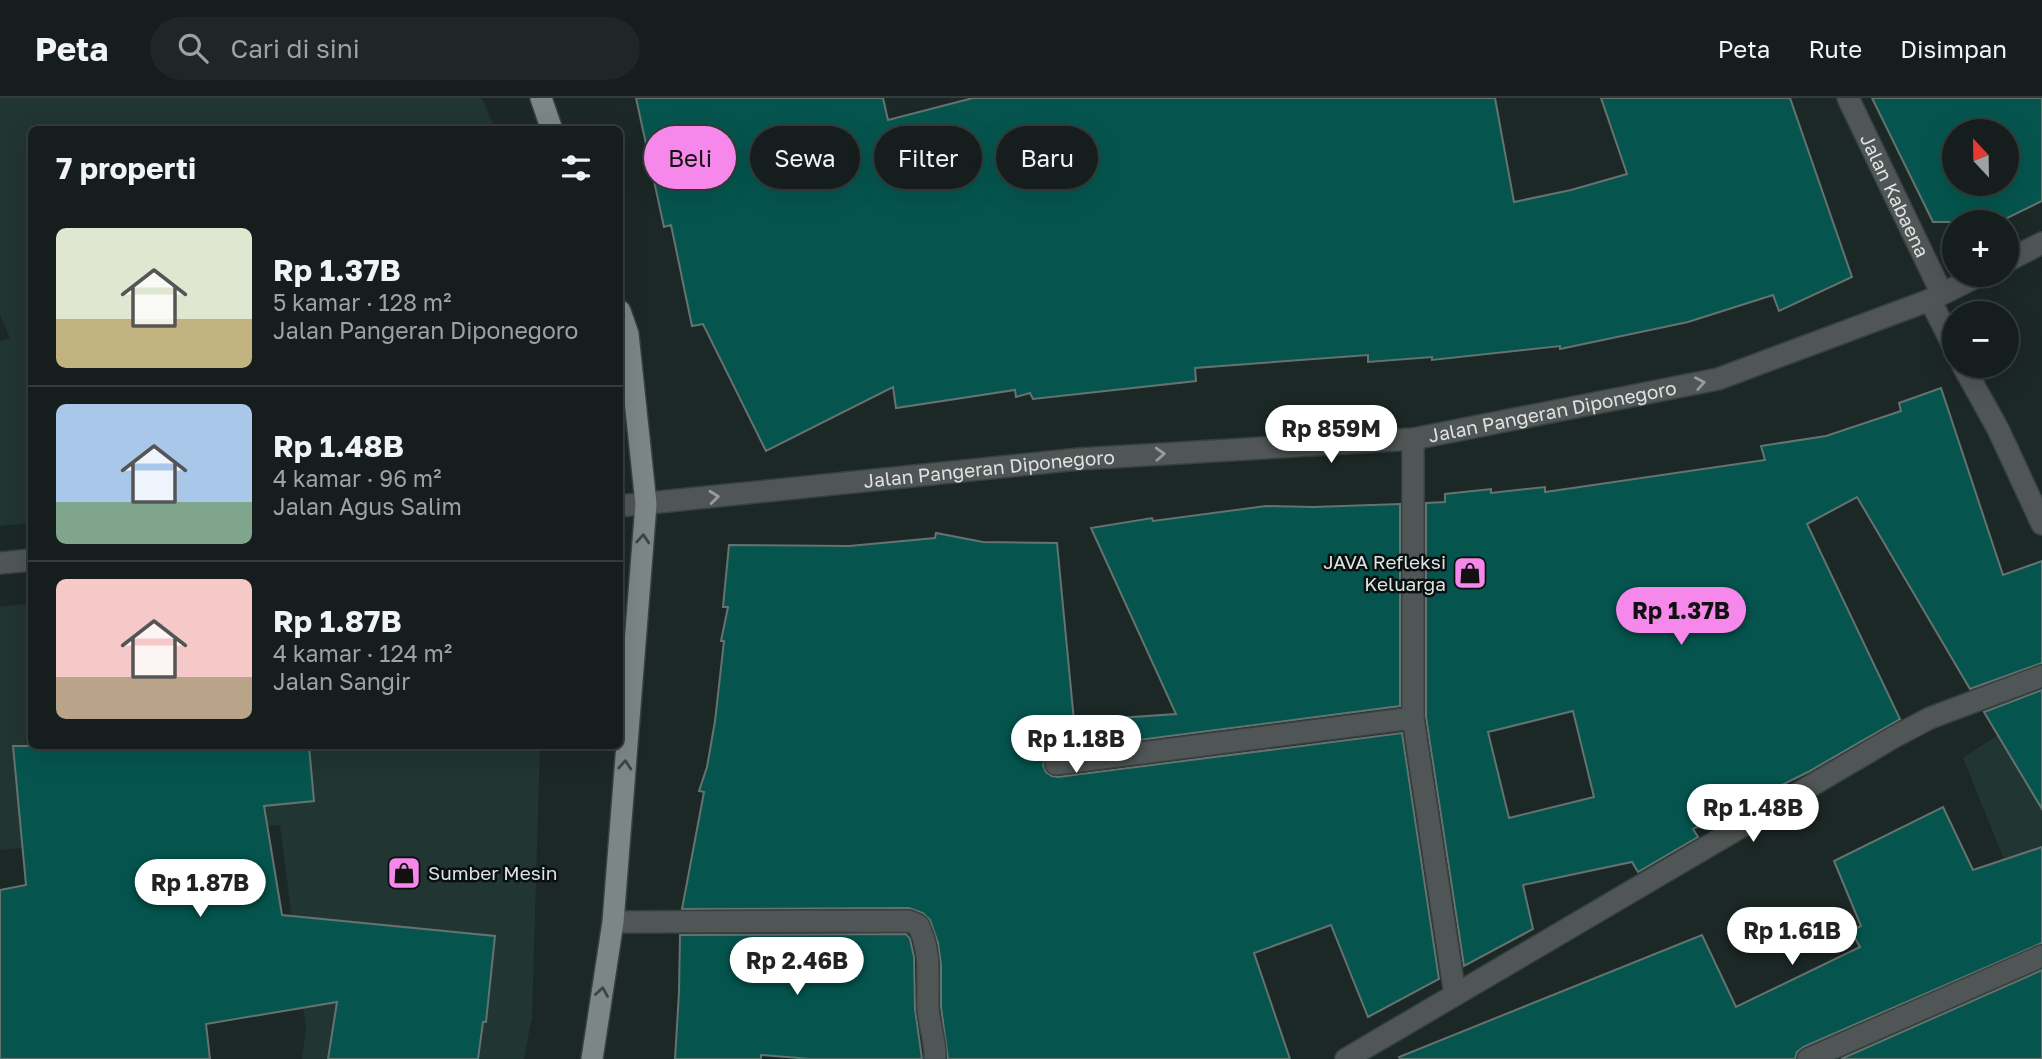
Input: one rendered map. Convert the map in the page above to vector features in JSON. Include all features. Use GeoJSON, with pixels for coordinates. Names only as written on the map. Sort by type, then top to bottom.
{"type":"FeatureCollection","features":[{"type":"Feature","properties":{"kind":"main road"},"geometry":{"type":"LineString","coordinates":[[541,98],[551,126]]}},
{"type":"Feature","properties":{"kind":"main road"},"geometry":{"type":"LineString","coordinates":[[592,1059],[613,922],[646,504],[628,334],[623,320]]}},
{"type":"Feature","properties":{"kind":"street","name":"Jalan Kabaena"},"geometry":{"type":"LineString","coordinates":[[1847,98],[1942,313]]}},
{"type":"Feature","properties":{"kind":"street"},"geometry":{"type":"LineString","coordinates":[[2019,255],[2042,243]]}},
{"type":"Feature","properties":{"kind":"street","name":"Jalan Pangeran Diponegoro"},"geometry":{"type":"LineString","coordinates":[[623,506],[1079,459],[1413,439],[1718,379],[1936,297],[1956,287]]}},
{"type":"Feature","properties":{"kind":"street"},"geometry":{"type":"LineString","coordinates":[[1970,378],[1998,429],[2042,524]]}},
{"type":"Feature","properties":{"kind":"street"},"geometry":{"type":"LineString","coordinates":[[1413,439],[1413,718],[1455,995]]}},
{"type":"Feature","properties":{"kind":"street"},"geometry":{"type":"LineString","coordinates":[[0,563],[28,560]]}},
{"type":"Feature","properties":{"kind":"street"},"geometry":{"type":"LineString","coordinates":[[1346,1059],[1930,718],[2042,676]]}},
{"type":"Feature","properties":{"kind":"street"},"geometry":{"type":"LineString","coordinates":[[1056,764],[1413,718]]}},
{"type":"Feature","properties":{"kind":"street"},"geometry":{"type":"LineString","coordinates":[[613,922],[909,921],[919,925],[924,935],[928,965],[928,1009],[935,1059]]}},
{"type":"Feature","properties":{"kind":"street"},"geometry":{"type":"LineString","coordinates":[[1808,1059],[2042,956]]}},
{"type":"Feature","properties":{"kind":"shaded area"},"geometry":{"type":"Polygon","coordinates":[[[0,98],[482,98],[494,126],[28,126],[28,523],[0,526],[0,341],[10,338],[0,315],[0,98]]]}},
{"type":"Feature","properties":{"kind":"shaded area"},"geometry":{"type":"Polygon","coordinates":[[[28,603],[28,749],[540,749],[532,1017],[524,1059],[302,1059],[306,1030],[280,825],[0,850],[0,607],[28,603]]]}},
{"type":"Feature","properties":{"kind":"shaded area"},"geometry":{"type":"Polygon","coordinates":[[[2042,706],[2042,953],[1963,758],[2042,706]]]}},
{"type":"Feature","properties":{"kind":"building"},"geometry":{"type":"Polygon","coordinates":[[[636,98],[883,98],[888,120],[973,98],[1495,98],[1514,202],[1627,174],[1601,98],[1790,98],[1852,277],[1779,311],[1773,295],[1688,322],[1560,349],[1560,346],[1432,360],[1432,357],[1368,362],[1368,355],[1195,368],[1196,381],[1033,399],[1030,393],[1016,397],[1015,390],[896,408],[893,387],[766,451],[703,324],[692,326],[671,225],[664,227],[656,189],[736,189],[736,126],[644,126],[644,135],[636,98]]]}},
{"type":"Feature","properties":{"kind":"building"},"geometry":{"type":"Polygon","coordinates":[[[1872,98],[2042,98],[2042,201],[2019,212],[2019,210],[1942,210],[1942,222],[1933,222],[1872,98]]]}},
{"type":"Feature","properties":{"kind":"building"},"geometry":{"type":"Polygon","coordinates":[[[1941,388],[2003,575],[2042,561],[2042,663],[1970,689],[1857,497],[1807,524],[1900,719],[1808,772],[1693,829],[1698,837],[1638,872],[1632,862],[1523,885],[1533,929],[1464,966],[1426,717],[1426,503],[1445,502],[1445,494],[1491,489],[1491,493],[1545,487],[1545,492],[1765,460],[1761,446],[1826,436],[1901,411],[1899,403],[1941,388]],[[1573,711],[1488,732],[1509,818],[1594,797],[1573,711]]]}},
{"type":"Feature","properties":{"kind":"building"},"geometry":{"type":"Polygon","coordinates":[[[1400,504],[1400,706],[1054,751],[1048,754],[1043,765],[1046,772],[1058,777],[1402,733],[1439,979],[1368,1017],[1331,925],[1254,953],[1290,1059],[948,1059],[941,1007],[938,943],[930,920],[923,913],[909,908],[682,909],[704,792],[699,791],[707,767],[715,721],[724,641],[721,641],[728,607],[723,607],[729,545],[849,546],[935,538],[936,533],[983,542],[1057,543],[1074,721],[1176,714],[1091,528],[1152,518],[1153,521],[1266,506],[1400,504]]]}},
{"type":"Feature","properties":{"kind":"building"},"geometry":{"type":"Polygon","coordinates":[[[2042,690],[2042,809],[1984,712],[2042,690]]]}},
{"type":"Feature","properties":{"kind":"building"},"geometry":{"type":"Polygon","coordinates":[[[13,746],[28,746],[28,749],[309,749],[314,801],[264,806],[282,915],[495,936],[486,1022],[483,1022],[478,1059],[328,1059],[337,1002],[206,1024],[210,1059],[0,1059],[0,890],[26,885],[13,746]]]}},
{"type":"Feature","properties":{"kind":"building"},"geometry":{"type":"Polygon","coordinates":[[[1943,807],[1973,870],[2042,847],[2042,943],[1803,1047],[1797,1052],[1795,1059],[1399,1057],[1702,935],[1736,1007],[1860,947],[1851,931],[1861,926],[1834,861],[1943,807]]]}},
{"type":"Feature","properties":{"kind":"building"},"geometry":{"type":"Polygon","coordinates":[[[906,934],[910,939],[914,957],[915,1009],[922,1059],[811,1059],[761,1055],[761,1059],[675,1059],[680,935],[906,934]]]}},
{"type":"Feature","properties":{"kind":"building"},"geometry":{"type":"Polygon","coordinates":[[[2042,970],[2042,1059],[1841,1059],[2042,970]]]}},
{"type":"Feature","properties":{"kind":"place","name":"JAVA Refleksi Keluarga"},"geometry":{"type":"Point","coordinates":[1470,573]}},
{"type":"Feature","properties":{"kind":"place","name":"Sumber Mesin"},"geometry":{"type":"Point","coordinates":[404,873]}}]}
